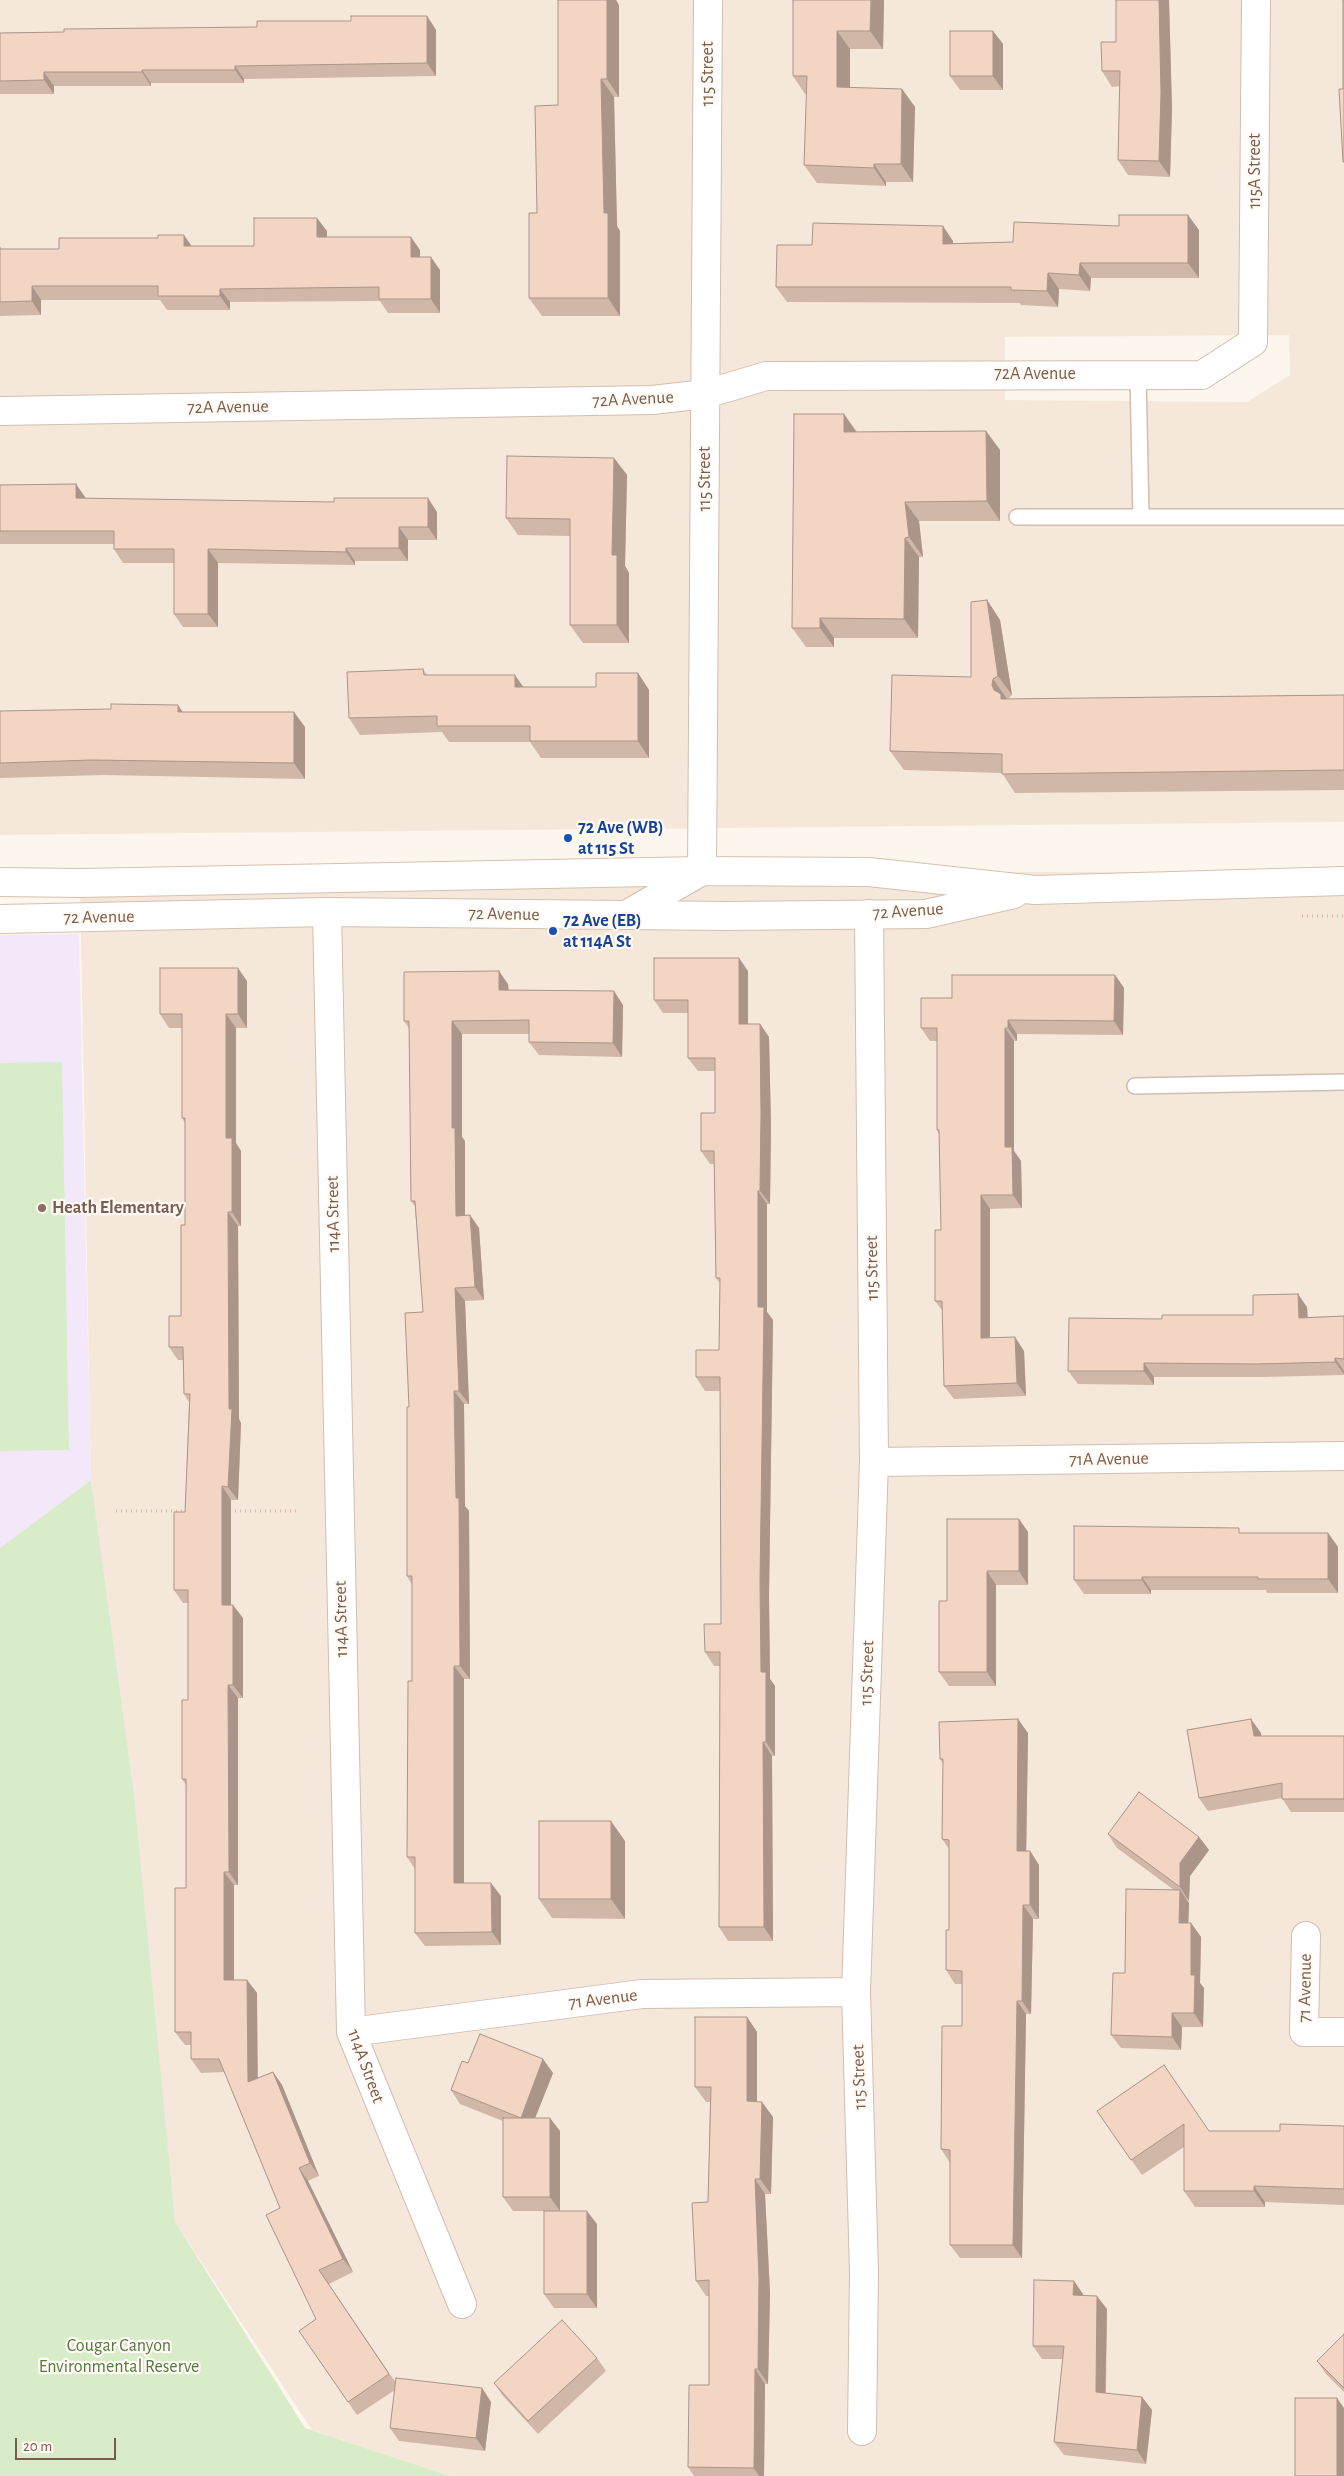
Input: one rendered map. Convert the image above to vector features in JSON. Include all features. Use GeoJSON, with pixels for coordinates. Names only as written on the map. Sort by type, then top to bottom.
{"type":"FeatureCollection","features":[{"type":"Feature","properties":{"kind":"street","name":"115 Street"},"geometry":{"type":"LineString","coordinates":[[702,870],[708,0]]}},
{"type":"Feature","properties":{"kind":"street","name":"115A Street"},"geometry":{"type":"LineString","coordinates":[[1253,342],[1256,0]]}},
{"type":"Feature","properties":{"kind":"street","name":"72A Avenue"},"geometry":{"type":"LineString","coordinates":[[0,411],[652,400],[706,394],[766,376],[1202,374],[1253,342]]}},
{"type":"Feature","properties":{"kind":"street","name":"72 Avenue"},"geometry":{"type":"LineString","coordinates":[[0,882],[100,883],[702,870],[869,872],[1035,890],[1344,881]]}},
{"type":"Feature","properties":{"kind":"street"},"geometry":{"type":"LineString","coordinates":[[626,915],[702,870]]}},
{"type":"Feature","properties":{"kind":"street","name":"72 Avenue"},"geometry":{"type":"LineString","coordinates":[[0,919],[327,912],[626,915],[926,914],[1035,890]]}},
{"type":"Feature","properties":{"kind":"street","name":"114A Street"},"geometry":{"type":"LineString","coordinates":[[327,912],[350,2032],[462,2304]]}},
{"type":"Feature","properties":{"kind":"street","name":"115 Street"},"geometry":{"type":"LineString","coordinates":[[862,2431],[864,2272],[856,1992],[874,1462],[869,914]]}},
{"type":"Feature","properties":{"kind":"street","name":"71A Avenue"},"geometry":{"type":"LineString","coordinates":[[874,1462],[1344,1456]]}},
{"type":"Feature","properties":{"kind":"street","name":"71 Avenue"},"geometry":{"type":"LineString","coordinates":[[1306,1936],[1304,2032],[1344,2032]]}},
{"type":"Feature","properties":{"kind":"street","name":"71 Avenue"},"geometry":{"type":"LineString","coordinates":[[350,2032],[642,1994],[856,1992]]}},
{"type":"Feature","properties":{"kind":"lane"},"geometry":{"type":"LineString","coordinates":[[1138,374],[1141,517]]}},
{"type":"Feature","properties":{"kind":"lane"},"geometry":{"type":"LineString","coordinates":[[1017,517],[1344,517]]}},
{"type":"Feature","properties":{"kind":"lane"},"geometry":{"type":"LineString","coordinates":[[1135,1086],[1344,1082]]}},
{"type":"Feature","properties":{"kind":"path"},"geometry":{"type":"LineString","coordinates":[[116,1511],[196,1511]]}},
{"type":"Feature","properties":{"kind":"path"},"geometry":{"type":"LineString","coordinates":[[225,1511],[298,1511]]}},
{"type":"Feature","properties":{"kind":"shaded area"},"geometry":{"type":"Polygon","coordinates":[[[0,0],[1344,0],[1344,822],[0,835],[0,0]],[[1289,335],[1005,337],[1005,400],[1247,402],[1290,375],[1289,335]]]}},
{"type":"Feature","properties":{"kind":"shaded area"},"geometry":{"type":"Polygon","coordinates":[[[869,872],[1344,872],[1344,2476],[450,2476],[312,2430],[175,2222],[91,1480],[80,883],[869,872]]]}},
{"type":"Feature","properties":{"kind":"shaded area","name":"Heath Elementary"},"geometry":{"type":"Polygon","coordinates":[[[79,934],[91,1480],[0,1548],[0,935],[79,934]]]}},
{"type":"Feature","properties":{"kind":"green space"},"geometry":{"type":"Polygon","coordinates":[[[62,1062],[69,1450],[0,1451],[0,1063],[62,1062]]]}},
{"type":"Feature","properties":{"kind":"green space","name":"Cougar Canyon Environmental Reserve"},"geometry":{"type":"Polygon","coordinates":[[[91,1480],[134,1795],[175,2222],[305,2428],[450,2476],[0,2476],[0,1548],[91,1480]]]}},
{"type":"Feature","properties":{"kind":"building"},"geometry":{"type":"Polygon","coordinates":[[[558,0],[607,0],[607,79],[601,79],[604,213],[608,213],[608,298],[529,298],[529,213],[537,213],[535,106],[558,105],[558,0]]]}},
{"type":"Feature","properties":{"kind":"building"},"geometry":{"type":"Polygon","coordinates":[[[793,0],[871,0],[870,31],[837,31],[837,87],[902,89],[901,164],[874,164],[874,168],[804,165],[807,76],[793,76],[793,0]]]}},
{"type":"Feature","properties":{"kind":"building"},"geometry":{"type":"Polygon","coordinates":[[[1116,0],[1159,0],[1161,93],[1159,161],[1118,160],[1120,71],[1102,71],[1101,42],[1116,42],[1116,0]]]}},
{"type":"Feature","properties":{"kind":"building"},"geometry":{"type":"Polygon","coordinates":[[[1343,0],[1344,162],[1339,89],[1343,89],[1343,0]]]}},
{"type":"Feature","properties":{"kind":"building"},"geometry":{"type":"Polygon","coordinates":[[[351,16],[427,16],[427,63],[235,66],[235,70],[44,72],[44,80],[0,81],[0,33],[64,32],[64,29],[257,27],[257,21],[351,21],[351,16]]]}},
{"type":"Feature","properties":{"kind":"building"},"geometry":{"type":"Polygon","coordinates":[[[950,31],[993,31],[993,76],[950,76],[950,31]]]}},
{"type":"Feature","properties":{"kind":"building"},"geometry":{"type":"Polygon","coordinates":[[[1119,215],[1188,215],[1188,263],[1080,263],[1079,275],[1048,273],[1047,291],[1011,290],[1011,287],[776,287],[777,245],[812,245],[813,223],[943,226],[943,244],[1013,242],[1014,222],[1119,226],[1119,215]]]}},
{"type":"Feature","properties":{"kind":"building"},"geometry":{"type":"Polygon","coordinates":[[[254,218],[317,218],[317,237],[411,237],[411,257],[431,257],[431,299],[379,299],[379,287],[220,289],[220,296],[158,296],[158,286],[32,286],[32,301],[0,302],[0,249],[59,249],[59,238],[158,238],[158,235],[184,235],[184,246],[254,246],[254,218]]]}},
{"type":"Feature","properties":{"kind":"building"},"geometry":{"type":"Polygon","coordinates":[[[794,414],[844,414],[844,432],[986,431],[987,501],[905,502],[909,537],[905,538],[904,619],[820,618],[820,628],[792,628],[794,414]]]}},
{"type":"Feature","properties":{"kind":"building"},"geometry":{"type":"Polygon","coordinates":[[[507,456],[614,458],[612,555],[617,555],[617,625],[570,625],[570,519],[506,518],[507,456]]]}},
{"type":"Feature","properties":{"kind":"building"},"geometry":{"type":"Polygon","coordinates":[[[76,484],[76,498],[334,502],[334,498],[428,498],[428,527],[399,527],[399,548],[346,548],[346,552],[208,549],[208,614],[174,614],[174,549],[114,549],[114,531],[0,531],[0,485],[76,484]]]}},
{"type":"Feature","properties":{"kind":"building"},"geometry":{"type":"Polygon","coordinates":[[[987,600],[998,676],[993,679],[992,685],[994,690],[1001,694],[1001,699],[1344,695],[1344,770],[1002,774],[1002,754],[890,751],[892,675],[971,677],[971,602],[987,600]]]}},
{"type":"Feature","properties":{"kind":"building"},"geometry":{"type":"Polygon","coordinates":[[[423,669],[424,675],[515,675],[515,687],[596,687],[596,673],[638,673],[638,741],[530,741],[530,726],[437,726],[437,716],[349,718],[347,672],[423,669]]]}},
{"type":"Feature","properties":{"kind":"building"},"geometry":{"type":"Polygon","coordinates":[[[111,704],[178,705],[178,712],[294,712],[294,763],[92,760],[0,763],[0,711],[111,709],[111,704]]]}},
{"type":"Feature","properties":{"kind":"building"},"geometry":{"type":"Polygon","coordinates":[[[654,958],[739,958],[739,1024],[760,1024],[761,1114],[760,1191],[758,1191],[758,1307],[764,1307],[760,1582],[761,1672],[766,1672],[766,1742],[763,1742],[764,1927],[719,1927],[720,1652],[705,1652],[704,1624],[721,1624],[720,1377],[696,1377],[696,1350],[719,1350],[720,1278],[716,1278],[714,1151],[701,1151],[701,1113],[715,1113],[715,1058],[688,1058],[688,1000],[654,1000],[654,958]]]}},
{"type":"Feature","properties":{"kind":"building"},"geometry":{"type":"Polygon","coordinates":[[[160,968],[238,968],[238,1014],[226,1014],[226,1138],[232,1138],[232,1212],[228,1212],[229,1409],[232,1409],[228,1487],[222,1486],[222,1605],[233,1605],[233,1685],[228,1685],[229,1872],[224,1872],[224,1980],[247,1980],[248,2082],[273,2072],[310,2163],[299,2168],[343,2259],[319,2270],[389,2374],[348,2402],[299,2331],[316,2319],[266,2215],[280,2208],[219,2059],[191,2059],[191,2032],[175,2032],[175,1888],[186,1888],[186,1779],[182,1779],[182,1700],[188,1700],[188,1590],[174,1590],[174,1512],[185,1512],[190,1394],[184,1394],[183,1347],[169,1347],[169,1316],[181,1316],[181,1225],[185,1225],[185,1118],[182,1118],[182,1014],[160,1014],[160,968]]]}},
{"type":"Feature","properties":{"kind":"building"},"geometry":{"type":"Polygon","coordinates":[[[499,971],[499,990],[614,991],[613,1043],[529,1042],[529,1020],[452,1021],[452,1128],[455,1128],[456,1216],[470,1215],[475,1287],[455,1288],[459,1391],[454,1391],[456,1498],[459,1498],[460,1666],[454,1666],[454,1883],[491,1883],[492,1932],[415,1933],[415,1857],[407,1857],[408,1681],[412,1681],[412,1576],[407,1576],[407,1407],[409,1407],[405,1313],[423,1312],[415,1201],[411,1201],[409,1021],[404,1021],[404,972],[499,971]]]}},
{"type":"Feature","properties":{"kind":"building"},"geometry":{"type":"Polygon","coordinates":[[[952,975],[1115,975],[1114,1021],[1008,1020],[1008,1028],[1005,1028],[1005,1147],[1012,1147],[1013,1195],[981,1195],[981,1338],[1015,1337],[1017,1383],[944,1386],[942,1301],[935,1301],[935,1230],[941,1230],[939,1130],[937,1130],[937,1028],[921,1028],[921,998],[952,998],[952,975]]]}},
{"type":"Feature","properties":{"kind":"building"},"geometry":{"type":"Polygon","coordinates":[[[1298,1294],[1299,1318],[1344,1316],[1344,1359],[1335,1358],[1335,1362],[1255,1364],[1144,1363],[1144,1371],[1068,1371],[1069,1318],[1162,1319],[1162,1315],[1253,1315],[1253,1295],[1298,1294]]]}},
{"type":"Feature","properties":{"kind":"building"},"geometry":{"type":"Polygon","coordinates":[[[947,1519],[1019,1519],[1019,1571],[987,1571],[987,1672],[939,1672],[939,1601],[947,1601],[947,1519]]]}},
{"type":"Feature","properties":{"kind":"building"},"geometry":{"type":"Polygon","coordinates":[[[1074,1526],[1239,1528],[1239,1533],[1328,1533],[1328,1579],[1142,1577],[1142,1580],[1074,1580],[1074,1526]]]}},
{"type":"Feature","properties":{"kind":"building"},"geometry":{"type":"Polygon","coordinates":[[[1018,1719],[1017,1851],[1030,1851],[1030,1905],[1023,1905],[1022,2001],[1017,2001],[1013,2245],[950,2245],[950,2150],[941,2149],[942,2026],[962,2026],[962,1971],[946,1970],[946,1930],[949,1930],[949,1840],[942,1839],[943,1759],[940,1759],[939,1722],[1018,1719]]]}},
{"type":"Feature","properties":{"kind":"building"},"geometry":{"type":"Polygon","coordinates":[[[1251,1719],[1254,1736],[1344,1736],[1344,1799],[1282,1799],[1282,1783],[1199,1798],[1187,1730],[1251,1719]]]}},
{"type":"Feature","properties":{"kind":"building"},"geometry":{"type":"Polygon","coordinates":[[[1139,1792],[1199,1837],[1180,1863],[1180,1887],[1108,1834],[1139,1792]]]}},
{"type":"Feature","properties":{"kind":"building"},"geometry":{"type":"Polygon","coordinates":[[[539,1821],[611,1821],[611,1899],[539,1899],[539,1821]]]}},
{"type":"Feature","properties":{"kind":"building"},"geometry":{"type":"Polygon","coordinates":[[[1126,1889],[1180,1890],[1179,1923],[1191,1923],[1191,1975],[1195,1975],[1194,2013],[1172,2013],[1172,2037],[1111,2035],[1113,1973],[1125,1973],[1126,1889]]]}},
{"type":"Feature","properties":{"kind":"building"},"geometry":{"type":"Polygon","coordinates":[[[695,2017],[747,2017],[747,2101],[762,2102],[760,2179],[755,2179],[759,2278],[758,2369],[755,2369],[754,2468],[688,2467],[689,2385],[709,2385],[709,2280],[696,2281],[692,2203],[708,2202],[711,2087],[695,2087],[695,2017]]]}},
{"type":"Feature","properties":{"kind":"building"},"geometry":{"type":"Polygon","coordinates":[[[480,2034],[543,2059],[521,2118],[451,2090],[462,2061],[468,2063],[480,2034]]]}},
{"type":"Feature","properties":{"kind":"building"},"geometry":{"type":"Polygon","coordinates":[[[1164,2065],[1209,2131],[1280,2131],[1280,2124],[1344,2126],[1344,2189],[1254,2186],[1254,2191],[1184,2191],[1184,2124],[1131,2160],[1097,2111],[1164,2065]]]}},
{"type":"Feature","properties":{"kind":"building"},"geometry":{"type":"Polygon","coordinates":[[[503,2118],[550,2118],[550,2197],[503,2197],[503,2118]]]}},
{"type":"Feature","properties":{"kind":"building"},"geometry":{"type":"Polygon","coordinates":[[[544,2211],[587,2211],[587,2294],[544,2294],[544,2211]]]}},
{"type":"Feature","properties":{"kind":"building"},"geometry":{"type":"Polygon","coordinates":[[[1034,2280],[1074,2281],[1073,2295],[1097,2296],[1096,2392],[1142,2397],[1137,2450],[1054,2442],[1064,2346],[1033,2346],[1034,2280]]]}},
{"type":"Feature","properties":{"kind":"building"},"geometry":{"type":"Polygon","coordinates":[[[562,2320],[597,2358],[528,2421],[494,2383],[562,2320]]]}},
{"type":"Feature","properties":{"kind":"building"},"geometry":{"type":"Polygon","coordinates":[[[1344,2334],[1344,2388],[1317,2361],[1344,2334]]]}},
{"type":"Feature","properties":{"kind":"building"},"geometry":{"type":"Polygon","coordinates":[[[396,2378],[482,2388],[476,2438],[390,2428],[396,2378]]]}},
{"type":"Feature","properties":{"kind":"building"},"geometry":{"type":"Polygon","coordinates":[[[1295,2398],[1337,2398],[1337,2476],[1295,2476],[1295,2398]]]}},
{"type":"Feature","properties":{"kind":"place","name":"72 Ave (WB) at 115 St"},"geometry":{"type":"Point","coordinates":[568,838]}},
{"type":"Feature","properties":{"kind":"place","name":"72 Ave (EB) at 114A St"},"geometry":{"type":"Point","coordinates":[553,931]}},
{"type":"Feature","properties":{"kind":"place","name":"Heath Elementary"},"geometry":{"type":"Point","coordinates":[42,1208]}}]}
